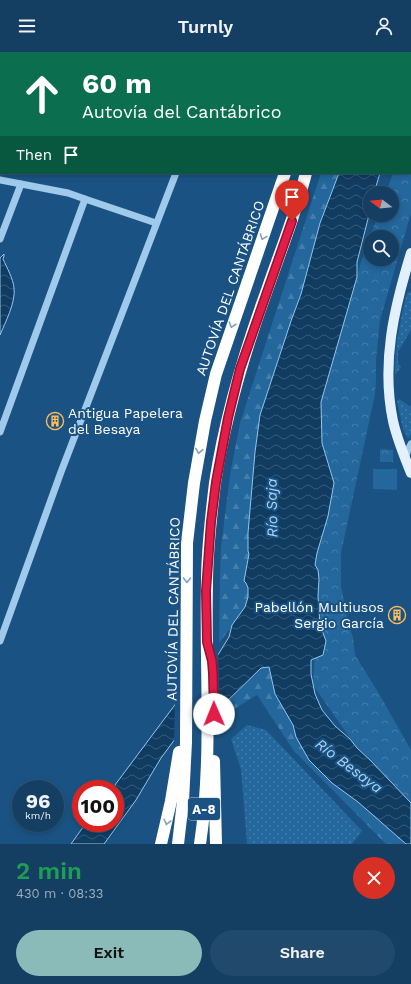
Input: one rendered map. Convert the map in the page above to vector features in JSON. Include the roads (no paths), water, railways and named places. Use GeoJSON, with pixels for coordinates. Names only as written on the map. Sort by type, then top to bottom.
{"type":"FeatureCollection","features":[{"type":"Feature","properties":{"kind":"highway","name":"AUTOVÍA DEL CANTÁBRICO"},"geometry":{"type":"LineString","coordinates":[[178,844],[177,801],[186,742],[188,526],[194,483],[203,428],[216,374],[285,174]]}},
{"type":"Feature","properties":{"kind":"highway","name":"A-8"},"geometry":{"type":"LineString","coordinates":[[200,844],[210,775],[206,588],[213,503],[222,443],[240,369],[288,233],[306,174]]}},
{"type":"Feature","properties":{"kind":"highway"},"geometry":{"type":"LineString","coordinates":[[288,233],[311,174]]}},
{"type":"Feature","properties":{"kind":"highway"},"geometry":{"type":"LineString","coordinates":[[210,775],[216,844]]}},
{"type":"Feature","properties":{"kind":"highway"},"geometry":{"type":"LineString","coordinates":[[161,844],[177,801]]}},
{"type":"Feature","properties":{"kind":"main road"},"geometry":{"type":"LineString","coordinates":[[411,253],[393,319],[388,364],[390,403],[393,422],[411,473]]}},
{"type":"Feature","properties":{"kind":"street"},"geometry":{"type":"LineString","coordinates":[[0,641],[61,472],[176,174]]}},
{"type":"Feature","properties":{"kind":"street"},"geometry":{"type":"LineString","coordinates":[[0,180],[68,193],[156,223]]}},
{"type":"Feature","properties":{"kind":"street"},"geometry":{"type":"LineString","coordinates":[[0,239],[20,184]]}},
{"type":"Feature","properties":{"kind":"street"},"geometry":{"type":"LineString","coordinates":[[0,432],[4,411],[85,200]]}},
{"type":"Feature","properties":{"kind":"street"},"geometry":{"type":"LineString","coordinates":[[405,459],[411,444]]}},
{"type":"Feature","properties":{"kind":"water"},"geometry":{"type":"Polygon","coordinates":[[[339,174],[380,174],[376,186],[363,186],[363,222],[367,222],[365,230],[363,230],[363,238],[357,262],[357,277],[321,402],[322,443],[334,483],[328,516],[315,565],[318,570],[319,579],[318,596],[320,625],[326,641],[323,655],[311,660],[311,674],[315,694],[322,710],[335,726],[350,739],[411,803],[411,844],[406,844],[358,802],[332,783],[309,760],[296,737],[293,725],[275,694],[269,667],[261,668],[217,711],[178,735],[161,758],[136,800],[124,816],[124,780],[119,780],[177,702],[216,658],[229,637],[232,625],[245,607],[248,597],[248,588],[244,581],[249,554],[248,533],[255,452],[260,415],[301,294],[320,223],[339,174]]]}},
{"type":"Feature","properties":{"kind":"water"},"geometry":{"type":"Polygon","coordinates":[[[4,254],[3,259],[10,273],[14,294],[10,312],[0,335],[0,258],[4,254]]]}},
{"type":"Feature","properties":{"kind":"water"},"geometry":{"type":"Polygon","coordinates":[[[80,832],[113,832],[104,844],[71,844],[80,832]]]}},
{"type":"Feature","properties":{"kind":"place","name":"Antigua Papelera del Besaya"},"geometry":{"type":"Point","coordinates":[55,421]}},
{"type":"Feature","properties":{"kind":"place","name":"Pabellón Multiusos Sergio García"},"geometry":{"type":"Point","coordinates":[397,615]}},
{"type":"Feature","properties":{"kind":"water label","name":"Río Saja"},"geometry":{"type":"Point","coordinates":[272,508]}},
{"type":"Feature","properties":{"kind":"water label","name":"Río Besaya"},"geometry":{"type":"Point","coordinates":[349,766]}}]}
